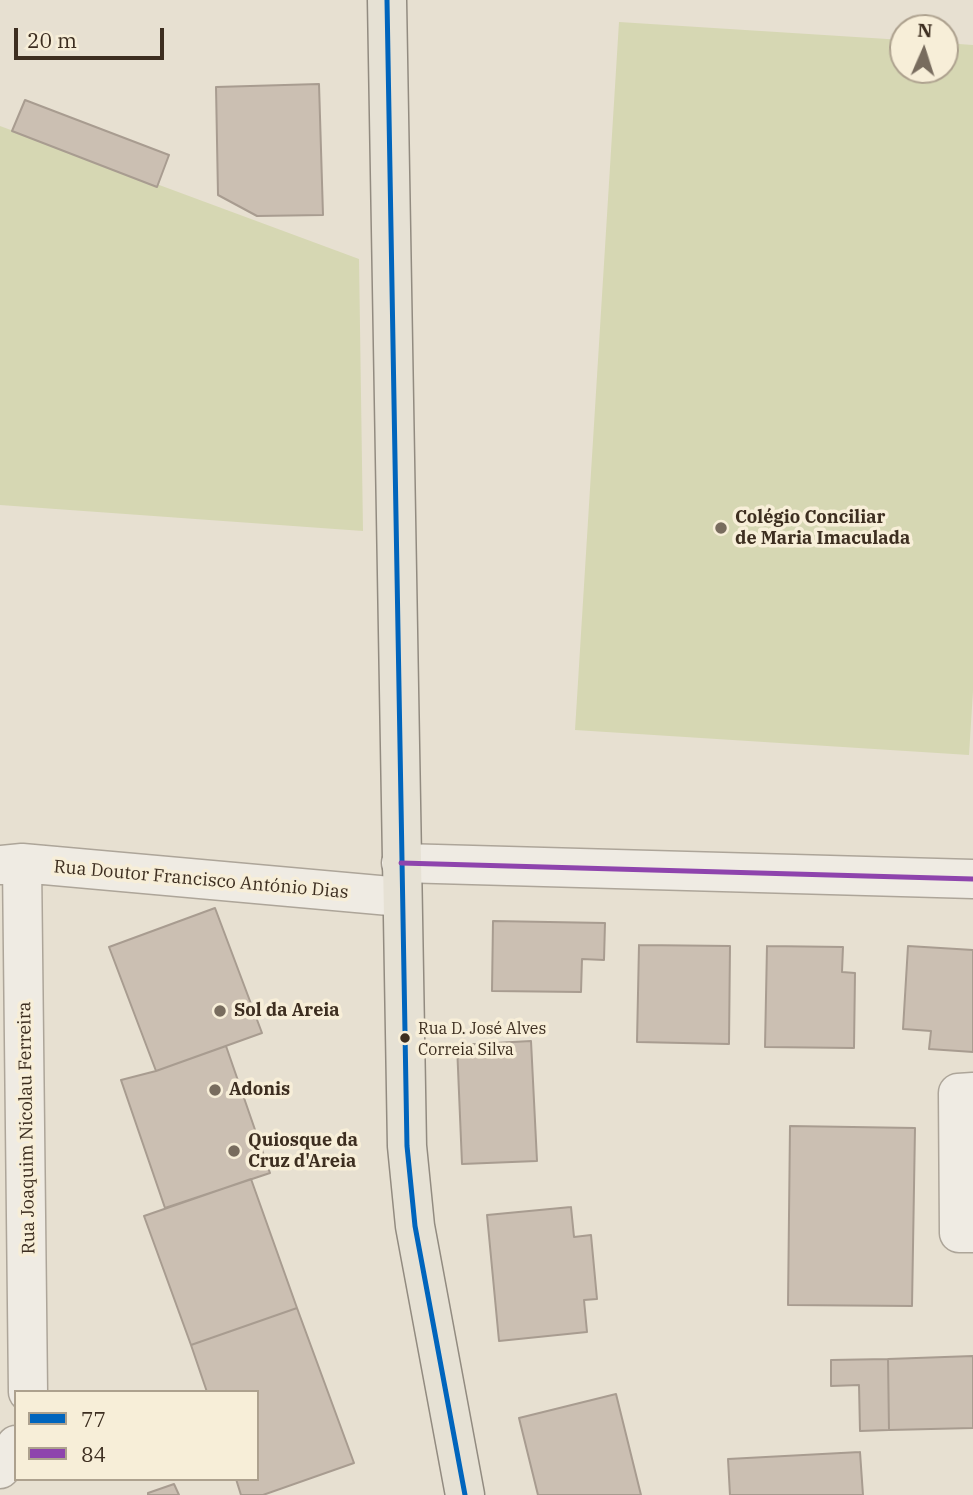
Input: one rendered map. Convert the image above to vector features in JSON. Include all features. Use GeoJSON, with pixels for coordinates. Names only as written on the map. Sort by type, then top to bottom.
{"type":"FeatureCollection","features":[{"type":"Feature","properties":{"kind":"main road"},"geometry":{"type":"LineString","coordinates":[[387,0],[407,1146],[415,1226],[465,1495]]}},
{"type":"Feature","properties":{"kind":"street","name":"Rua Doutor Francisco António Dias"},"geometry":{"type":"LineString","coordinates":[[11,864],[401,880],[973,879]]}},
{"type":"Feature","properties":{"kind":"street","name":"Rua Joaquim Nicolau Ferreira"},"geometry":{"type":"LineString","coordinates":[[11,864],[28,1390]]}},
{"type":"Feature","properties":{"kind":"street"},"geometry":{"type":"LineString","coordinates":[[973,1093],[958,1093],[958,1105],[959,1233],[973,1233]]}},
{"type":"Feature","properties":{"kind":"street"},"geometry":{"type":"LineString","coordinates":[[0,1469],[10,1460],[14,1450]]}},
{"type":"Feature","properties":{"kind":"green space","name":"Colégio Conciliar de Maria Imaculada"},"geometry":{"type":"Polygon","coordinates":[[[619,22],[889,39],[889,84],[959,84],[959,44],[973,45],[973,691],[969,755],[575,730],[619,22]]]}},
{"type":"Feature","properties":{"kind":"green space"},"geometry":{"type":"Polygon","coordinates":[[[0,126],[359,259],[363,531],[0,505],[0,126]]]}},
{"type":"Feature","properties":{"kind":"building"},"geometry":{"type":"Polygon","coordinates":[[[319,84],[323,215],[257,216],[218,195],[216,87],[319,84]]]}},
{"type":"Feature","properties":{"kind":"building"},"geometry":{"type":"Polygon","coordinates":[[[25,100],[169,155],[157,187],[12,131],[25,100]]]}},
{"type":"Feature","properties":{"kind":"building"},"geometry":{"type":"Polygon","coordinates":[[[215,908],[262,1033],[156,1071],[109,947],[215,908]]]}},
{"type":"Feature","properties":{"kind":"building"},"geometry":{"type":"Polygon","coordinates":[[[493,921],[605,923],[604,960],[582,959],[581,992],[492,991],[493,921]]]}},
{"type":"Feature","properties":{"kind":"building"},"geometry":{"type":"Polygon","coordinates":[[[639,945],[730,946],[729,1044],[637,1042],[639,945]]]}},
{"type":"Feature","properties":{"kind":"building"},"geometry":{"type":"Polygon","coordinates":[[[767,946],[843,947],[842,972],[855,973],[854,1048],[765,1047],[767,946]]]}},
{"type":"Feature","properties":{"kind":"building"},"geometry":{"type":"Polygon","coordinates":[[[908,946],[973,950],[973,1052],[929,1049],[931,1031],[903,1029],[908,946]]]}},
{"type":"Feature","properties":{"kind":"building"},"geometry":{"type":"Polygon","coordinates":[[[531,1041],[537,1161],[462,1164],[457,1045],[531,1041]]]}},
{"type":"Feature","properties":{"kind":"building"},"geometry":{"type":"Polygon","coordinates":[[[226,1046],[270,1173],[165,1208],[121,1080],[156,1071],[226,1046]]]}},
{"type":"Feature","properties":{"kind":"building"},"geometry":{"type":"Polygon","coordinates":[[[790,1126],[915,1128],[912,1306],[788,1305],[790,1126]]]}},
{"type":"Feature","properties":{"kind":"building"},"geometry":{"type":"Polygon","coordinates":[[[251,1179],[297,1308],[191,1345],[144,1216],[251,1179]]]}},
{"type":"Feature","properties":{"kind":"building"},"geometry":{"type":"Polygon","coordinates":[[[571,1207],[574,1237],[591,1235],[597,1299],[584,1300],[587,1332],[499,1341],[487,1215],[571,1207]]]}},
{"type":"Feature","properties":{"kind":"building"},"geometry":{"type":"Polygon","coordinates":[[[297,1308],[354,1463],[263,1495],[241,1495],[237,1481],[259,1481],[259,1390],[206,1390],[191,1345],[297,1308]]]}},
{"type":"Feature","properties":{"kind":"building"},"geometry":{"type":"Polygon","coordinates":[[[973,1356],[973,1428],[889,1430],[888,1359],[973,1356]]]}},
{"type":"Feature","properties":{"kind":"building"},"geometry":{"type":"Polygon","coordinates":[[[888,1359],[889,1430],[860,1431],[859,1385],[831,1386],[831,1360],[888,1359]]]}},
{"type":"Feature","properties":{"kind":"building"},"geometry":{"type":"Polygon","coordinates":[[[616,1394],[641,1495],[538,1495],[519,1418],[616,1394]]]}},
{"type":"Feature","properties":{"kind":"building"},"geometry":{"type":"Polygon","coordinates":[[[860,1452],[863,1495],[730,1495],[728,1459],[860,1452]]]}},
{"type":"Feature","properties":{"kind":"building"},"geometry":{"type":"Polygon","coordinates":[[[174,1484],[179,1495],[148,1495],[148,1493],[174,1484]]]}},
{"type":"Feature","properties":{"kind":"transit line","name":"77"},"geometry":{"type":"LineString","coordinates":[[387,0],[407,1146],[415,1226],[465,1495]]}},
{"type":"Feature","properties":{"kind":"transit line","name":"84"},"geometry":{"type":"LineString","coordinates":[[401,863],[973,879]]}},
{"type":"Feature","properties":{"kind":"place","name":"Colégio Conciliar de Maria Imaculada"},"geometry":{"type":"Point","coordinates":[721,528]}},
{"type":"Feature","properties":{"kind":"place","name":"Sol da Areia"},"geometry":{"type":"Point","coordinates":[220,1011]}},
{"type":"Feature","properties":{"kind":"place","name":"Rua D. José Alves Correia Silva"},"geometry":{"type":"Point","coordinates":[405,1038]}},
{"type":"Feature","properties":{"kind":"place","name":"Adonis"},"geometry":{"type":"Point","coordinates":[215,1090]}},
{"type":"Feature","properties":{"kind":"place","name":"Quiosque da Cruz d'Areia"},"geometry":{"type":"Point","coordinates":[234,1151]}}]}
